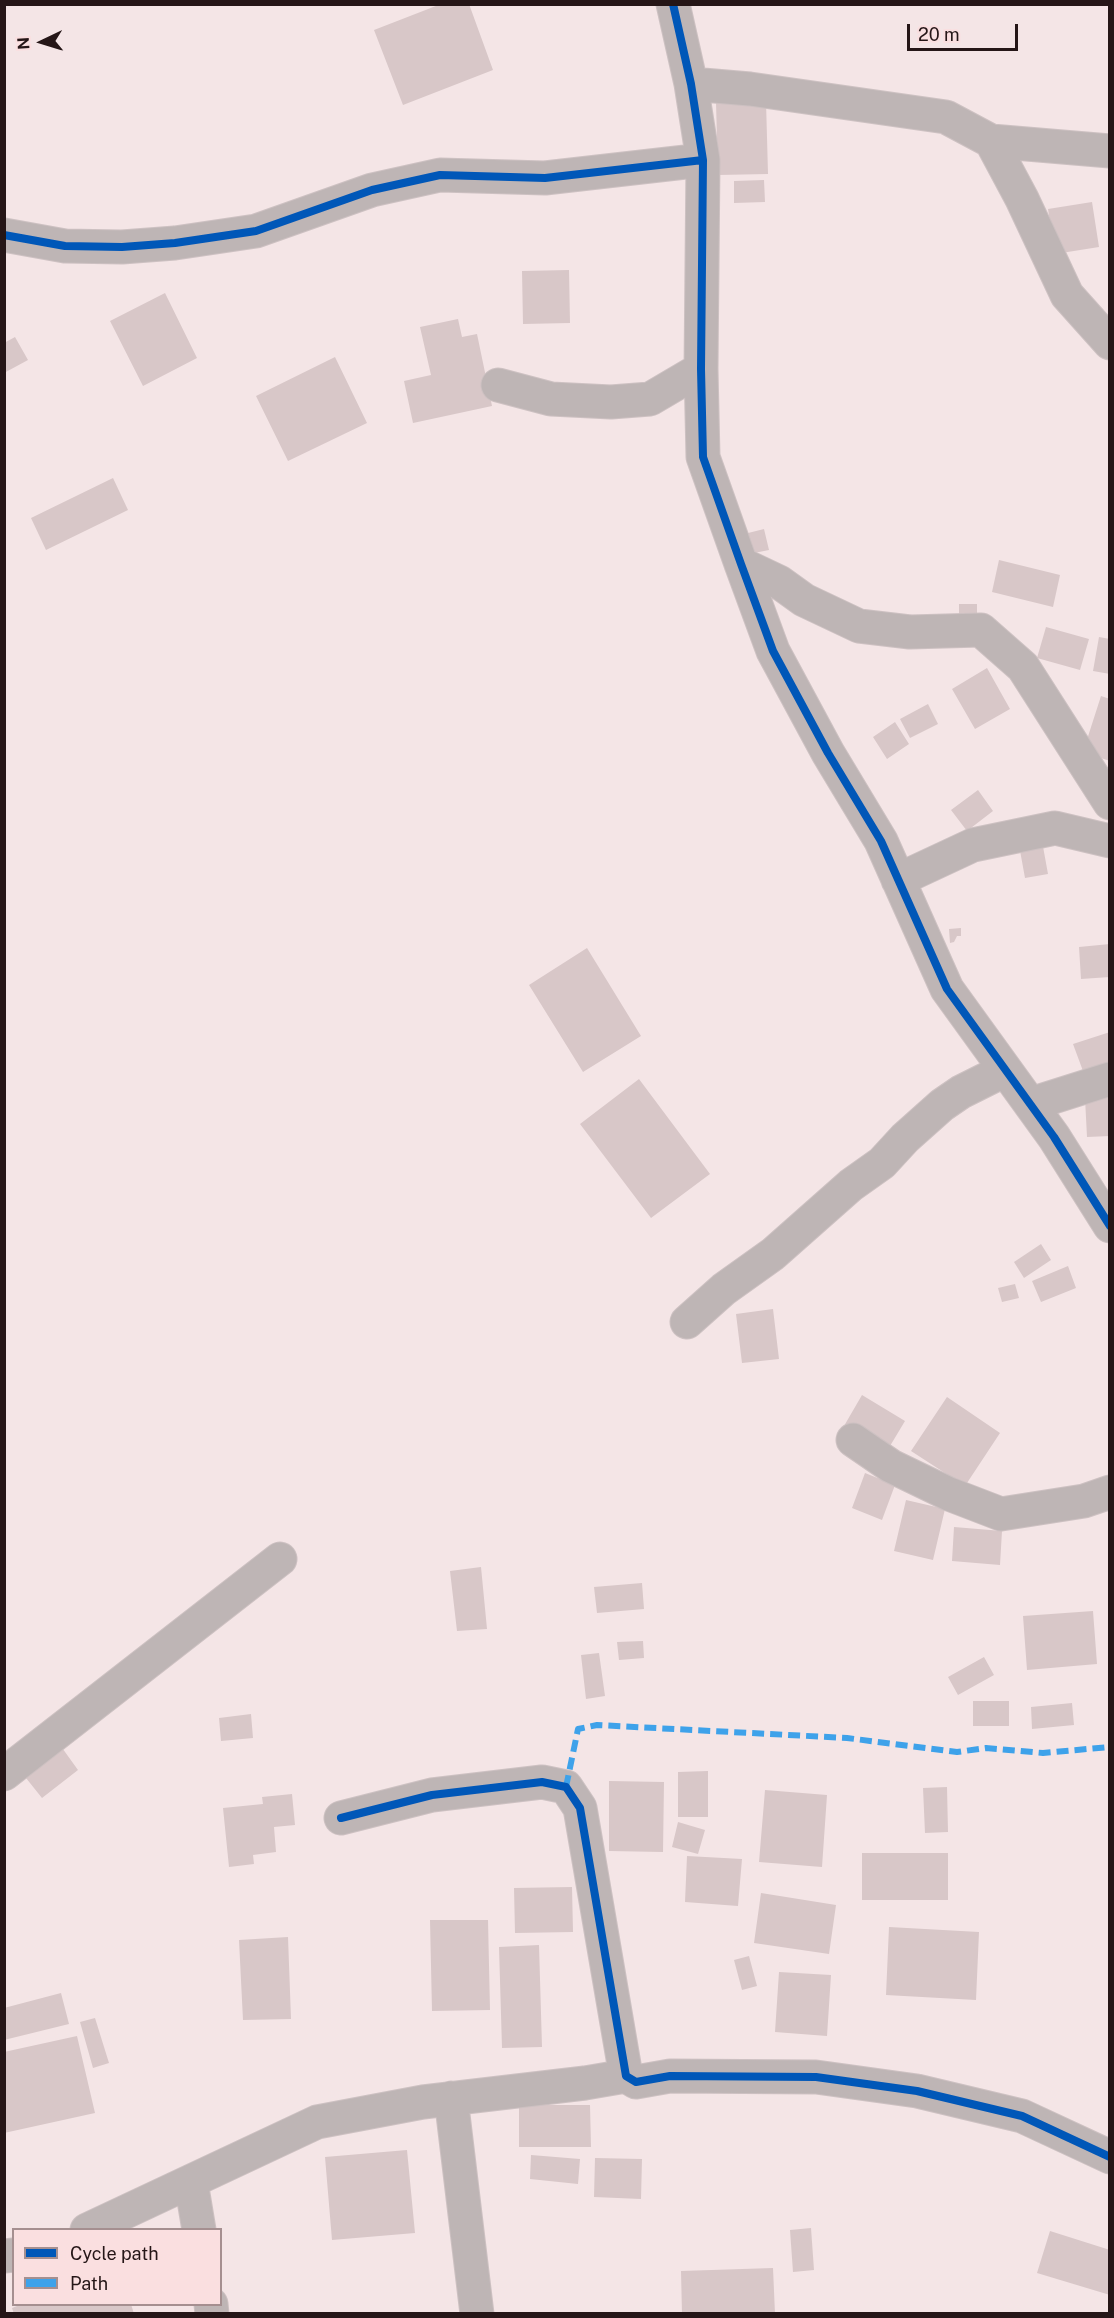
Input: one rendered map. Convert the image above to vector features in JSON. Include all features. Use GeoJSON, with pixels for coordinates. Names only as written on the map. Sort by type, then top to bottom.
{"type":"FeatureCollection","features":[{"type":"Feature","properties":{"kind":"street"},"geometry":{"type":"LineString","coordinates":[[672,4],[691,84],[703,160],[701,369],[703,457],[741,564],[773,651],[828,753],[880,841],[946,989],[1054,1137],[1110,1226]]}},
{"type":"Feature","properties":{"kind":"street"},"geometry":{"type":"LineString","coordinates":[[691,84],[750,89],[946,117],[991,141],[1110,151]]}},
{"type":"Feature","properties":{"kind":"street"},"geometry":{"type":"LineString","coordinates":[[991,141],[1022,199],[1067,295],[1110,343]]}},
{"type":"Feature","properties":{"kind":"street"},"geometry":{"type":"LineString","coordinates":[[4,235],[65,246],[122,247],[175,243],[256,231],[372,190],[440,175],[545,178],[703,160]]}},
{"type":"Feature","properties":{"kind":"street"},"geometry":{"type":"LineString","coordinates":[[498,385],[551,399],[620,401],[650,399],[701,369]]}},
{"type":"Feature","properties":{"kind":"street"},"geometry":{"type":"LineString","coordinates":[[741,564],[779,582],[804,600],[859,626],[910,632],[981,630],[1023,667],[1110,803]]}},
{"type":"Feature","properties":{"kind":"street"},"geometry":{"type":"LineString","coordinates":[[898,880],[973,845],[1055,828],[1110,841]]}},
{"type":"Feature","properties":{"kind":"street"},"geometry":{"type":"LineString","coordinates":[[687,1322],[724,1289],[773,1254],[851,1185],[882,1163],[905,1138],[942,1105],[961,1092],[1005,1070]]}},
{"type":"Feature","properties":{"kind":"street"},"geometry":{"type":"LineString","coordinates":[[1031,1104],[1110,1079]]}},
{"type":"Feature","properties":{"kind":"street"},"geometry":{"type":"LineString","coordinates":[[853,1440],[891,1466],[949,1494],[1001,1514],[1084,1501],[1110,1492]]}},
{"type":"Feature","properties":{"kind":"street"},"geometry":{"type":"LineString","coordinates":[[4,1774],[280,1559]]}},
{"type":"Feature","properties":{"kind":"street"},"geometry":{"type":"LineString","coordinates":[[341,1818],[432,1795],[542,1782],[566,1787],[580,1808],[626,2076]]}},
{"type":"Feature","properties":{"kind":"street"},"geometry":{"type":"LineString","coordinates":[[89,2228],[316,2122],[451,2098],[585,2084],[626,2076],[636,2082],[670,2076],[816,2077],[917,2091],[1022,2116],[1110,2157]]}},
{"type":"Feature","properties":{"kind":"street"},"geometry":{"type":"LineString","coordinates":[[451,2098],[477,2313]]}},
{"type":"Feature","properties":{"kind":"street"},"geometry":{"type":"LineString","coordinates":[[191,2182],[199,2228]]}},
{"type":"Feature","properties":{"kind":"building"},"geometry":{"type":"Polygon","coordinates":[[[441,4],[469,4],[493,70],[403,105],[374,30],[441,4]]]}},
{"type":"Feature","properties":{"kind":"building"},"geometry":{"type":"Polygon","coordinates":[[[766,101],[768,174],[718,175],[716,102],[766,101]]]}},
{"type":"Feature","properties":{"kind":"building"},"geometry":{"type":"Polygon","coordinates":[[[764,180],[765,202],[734,203],[734,181],[764,180]]]}},
{"type":"Feature","properties":{"kind":"building"},"geometry":{"type":"Polygon","coordinates":[[[1092,202],[1099,247],[1055,254],[1048,209],[1092,202]]]}},
{"type":"Feature","properties":{"kind":"building"},"geometry":{"type":"Polygon","coordinates":[[[569,270],[570,323],[523,324],[522,271],[569,270]]]}},
{"type":"Feature","properties":{"kind":"building"},"geometry":{"type":"Polygon","coordinates":[[[165,293],[197,358],[143,386],[110,321],[165,293]]]}},
{"type":"Feature","properties":{"kind":"building"},"geometry":{"type":"Polygon","coordinates":[[[458,319],[462,337],[477,334],[492,406],[413,423],[404,381],[431,375],[420,327],[458,319]]]}},
{"type":"Feature","properties":{"kind":"building"},"geometry":{"type":"Polygon","coordinates":[[[15,337],[28,360],[4,373],[4,343],[15,337]]]}},
{"type":"Feature","properties":{"kind":"building"},"geometry":{"type":"Polygon","coordinates":[[[335,357],[367,423],[288,461],[256,396],[335,357]]]}},
{"type":"Feature","properties":{"kind":"building"},"geometry":{"type":"Polygon","coordinates":[[[113,478],[128,510],[46,550],[31,518],[113,478]]]}},
{"type":"Feature","properties":{"kind":"building"},"geometry":{"type":"Polygon","coordinates":[[[764,529],[769,550],[749,554],[744,534],[764,529]]]}},
{"type":"Feature","properties":{"kind":"building"},"geometry":{"type":"Polygon","coordinates":[[[999,560],[1060,575],[1053,607],[992,592],[999,560]]]}},
{"type":"Feature","properties":{"kind":"building"},"geometry":{"type":"Polygon","coordinates":[[[959,604],[977,604],[977,626],[959,626],[959,604]]]}},
{"type":"Feature","properties":{"kind":"building"},"geometry":{"type":"Polygon","coordinates":[[[1046,627],[1089,639],[1080,670],[1037,658],[1046,627]]]}},
{"type":"Feature","properties":{"kind":"building"},"geometry":{"type":"Polygon","coordinates":[[[1099,637],[1110,639],[1110,674],[1093,671],[1099,637]]]}},
{"type":"Feature","properties":{"kind":"building"},"geometry":{"type":"Polygon","coordinates":[[[987,668],[1010,709],[975,729],[952,689],[987,668]]]}},
{"type":"Feature","properties":{"kind":"building"},"geometry":{"type":"Polygon","coordinates":[[[1101,696],[1110,699],[1110,761],[1083,752],[1101,696]]]}},
{"type":"Feature","properties":{"kind":"building"},"geometry":{"type":"Polygon","coordinates":[[[928,704],[938,724],[910,738],[900,719],[928,704]]]}},
{"type":"Feature","properties":{"kind":"building"},"geometry":{"type":"Polygon","coordinates":[[[895,722],[909,744],[887,759],[873,737],[895,722]]]}},
{"type":"Feature","properties":{"kind":"building"},"geometry":{"type":"Polygon","coordinates":[[[978,790],[993,811],[967,831],[951,810],[978,790]]]}},
{"type":"Feature","properties":{"kind":"building"},"geometry":{"type":"Polygon","coordinates":[[[1042,841],[1048,874],[1025,878],[1019,845],[1042,841]]]}},
{"type":"Feature","properties":{"kind":"building"},"geometry":{"type":"Polygon","coordinates":[[[961,928],[961,936],[957,936],[954,942],[950,943],[949,929],[961,928]]]}},
{"type":"Feature","properties":{"kind":"building"},"geometry":{"type":"Polygon","coordinates":[[[1110,944],[1110,977],[1081,979],[1079,947],[1110,944]]]}},
{"type":"Feature","properties":{"kind":"building"},"geometry":{"type":"Polygon","coordinates":[[[587,948],[641,1036],[583,1072],[529,985],[587,948]]]}},
{"type":"Feature","properties":{"kind":"building"},"geometry":{"type":"Polygon","coordinates":[[[1110,1032],[1110,1062],[1083,1071],[1073,1044],[1110,1032]]]}},
{"type":"Feature","properties":{"kind":"building"},"geometry":{"type":"Polygon","coordinates":[[[639,1079],[710,1174],[651,1218],[580,1124],[639,1079]]]}},
{"type":"Feature","properties":{"kind":"building"},"geometry":{"type":"Polygon","coordinates":[[[1110,1097],[1110,1136],[1087,1137],[1085,1098],[1110,1097]]]}},
{"type":"Feature","properties":{"kind":"building"},"geometry":{"type":"Polygon","coordinates":[[[1041,1244],[1051,1260],[1024,1278],[1014,1262],[1041,1244]]]}},
{"type":"Feature","properties":{"kind":"building"},"geometry":{"type":"Polygon","coordinates":[[[1068,1266],[1076,1288],[1041,1302],[1032,1281],[1068,1266]]]}},
{"type":"Feature","properties":{"kind":"building"},"geometry":{"type":"Polygon","coordinates":[[[1015,1284],[1019,1298],[1002,1302],[998,1288],[1015,1284]]]}},
{"type":"Feature","properties":{"kind":"building"},"geometry":{"type":"Polygon","coordinates":[[[773,1309],[779,1359],[742,1363],[736,1314],[773,1309]]]}},
{"type":"Feature","properties":{"kind":"building"},"geometry":{"type":"Polygon","coordinates":[[[862,1395],[905,1421],[887,1451],[844,1426],[862,1395]]]}},
{"type":"Feature","properties":{"kind":"building"},"geometry":{"type":"Polygon","coordinates":[[[947,1397],[1000,1433],[965,1486],[911,1451],[947,1397]]]}},
{"type":"Feature","properties":{"kind":"building"},"geometry":{"type":"Polygon","coordinates":[[[865,1473],[895,1485],[882,1520],[852,1508],[865,1473]]]}},
{"type":"Feature","properties":{"kind":"building"},"geometry":{"type":"Polygon","coordinates":[[[906,1500],[945,1509],[933,1560],[894,1551],[906,1500]]]}},
{"type":"Feature","properties":{"kind":"building"},"geometry":{"type":"Polygon","coordinates":[[[954,1527],[1002,1531],[1000,1565],[952,1561],[954,1527]]]}},
{"type":"Feature","properties":{"kind":"building"},"geometry":{"type":"Polygon","coordinates":[[[481,1567],[487,1629],[457,1631],[450,1571],[481,1567]]]}},
{"type":"Feature","properties":{"kind":"building"},"geometry":{"type":"Polygon","coordinates":[[[642,1583],[644,1609],[597,1613],[594,1587],[642,1583]]]}},
{"type":"Feature","properties":{"kind":"building"},"geometry":{"type":"Polygon","coordinates":[[[1093,1611],[1097,1664],[1027,1670],[1023,1616],[1093,1611]]]}},
{"type":"Feature","properties":{"kind":"building"},"geometry":{"type":"Polygon","coordinates":[[[643,1641],[644,1658],[619,1660],[617,1642],[643,1641]]]}},
{"type":"Feature","properties":{"kind":"building"},"geometry":{"type":"Polygon","coordinates":[[[599,1653],[605,1696],[586,1699],[581,1655],[599,1653]]]}},
{"type":"Feature","properties":{"kind":"building"},"geometry":{"type":"Polygon","coordinates":[[[984,1657],[994,1675],[958,1695],[948,1677],[984,1657]]]}},
{"type":"Feature","properties":{"kind":"building"},"geometry":{"type":"Polygon","coordinates":[[[973,1701],[1009,1701],[1009,1726],[973,1726],[973,1701]]]}},
{"type":"Feature","properties":{"kind":"building"},"geometry":{"type":"Polygon","coordinates":[[[1072,1703],[1074,1725],[1032,1729],[1031,1707],[1072,1703]]]}},
{"type":"Feature","properties":{"kind":"building"},"geometry":{"type":"Polygon","coordinates":[[[251,1714],[253,1738],[221,1741],[219,1718],[251,1714]]]}},
{"type":"Feature","properties":{"kind":"building"},"geometry":{"type":"Polygon","coordinates":[[[60,1745],[78,1770],[42,1798],[22,1773],[60,1745]]]}},
{"type":"Feature","properties":{"kind":"building"},"geometry":{"type":"Polygon","coordinates":[[[708,1771],[708,1817],[678,1817],[678,1772],[708,1771]]]}},
{"type":"Feature","properties":{"kind":"building"},"geometry":{"type":"Polygon","coordinates":[[[609,1781],[664,1782],[663,1852],[609,1851],[609,1781]]]}},
{"type":"Feature","properties":{"kind":"building"},"geometry":{"type":"Polygon","coordinates":[[[947,1787],[948,1832],[925,1833],[923,1788],[947,1787]]]}},
{"type":"Feature","properties":{"kind":"building"},"geometry":{"type":"Polygon","coordinates":[[[765,1790],[827,1795],[822,1867],[759,1862],[765,1790]]]}},
{"type":"Feature","properties":{"kind":"building"},"geometry":{"type":"Polygon","coordinates":[[[292,1794],[295,1825],[274,1827],[276,1852],[253,1855],[254,1864],[229,1867],[223,1808],[263,1804],[262,1797],[292,1794]]]}},
{"type":"Feature","properties":{"kind":"building"},"geometry":{"type":"Polygon","coordinates":[[[678,1822],[705,1830],[698,1854],[672,1847],[678,1822]]]}},
{"type":"Feature","properties":{"kind":"building"},"geometry":{"type":"Polygon","coordinates":[[[862,1853],[948,1853],[948,1900],[862,1900],[862,1853]]]}},
{"type":"Feature","properties":{"kind":"building"},"geometry":{"type":"Polygon","coordinates":[[[687,1856],[742,1859],[738,1906],[685,1902],[687,1856]]]}},
{"type":"Feature","properties":{"kind":"building"},"geometry":{"type":"Polygon","coordinates":[[[572,1887],[573,1932],[515,1933],[514,1888],[572,1887]]]}},
{"type":"Feature","properties":{"kind":"building"},"geometry":{"type":"Polygon","coordinates":[[[761,1893],[836,1905],[829,1954],[754,1943],[761,1893]]]}},
{"type":"Feature","properties":{"kind":"building"},"geometry":{"type":"Polygon","coordinates":[[[430,1920],[488,1920],[490,2010],[432,2011],[430,1920]]]}},
{"type":"Feature","properties":{"kind":"building"},"geometry":{"type":"Polygon","coordinates":[[[889,1927],[979,1932],[976,2000],[886,1995],[889,1927]]]}},
{"type":"Feature","properties":{"kind":"building"},"geometry":{"type":"Polygon","coordinates":[[[288,1937],[291,2019],[243,2020],[239,1940],[288,1937]]]}},
{"type":"Feature","properties":{"kind":"building"},"geometry":{"type":"Polygon","coordinates":[[[539,1945],[542,2047],[502,2048],[499,1947],[539,1945]]]}},
{"type":"Feature","properties":{"kind":"building"},"geometry":{"type":"Polygon","coordinates":[[[749,1956],[757,1986],[742,1990],[734,1960],[749,1956]]]}},
{"type":"Feature","properties":{"kind":"building"},"geometry":{"type":"Polygon","coordinates":[[[779,1972],[831,1975],[827,2036],[775,2032],[779,1972]]]}},
{"type":"Feature","properties":{"kind":"building"},"geometry":{"type":"Polygon","coordinates":[[[61,1993],[69,2024],[4,2040],[4,2008],[61,1993]]]}},
{"type":"Feature","properties":{"kind":"building"},"geometry":{"type":"Polygon","coordinates":[[[95,2018],[109,2063],[93,2068],[80,2022],[95,2018]]]}},
{"type":"Feature","properties":{"kind":"building"},"geometry":{"type":"Polygon","coordinates":[[[77,2036],[95,2113],[4,2133],[4,2052],[77,2036]]]}},
{"type":"Feature","properties":{"kind":"building"},"geometry":{"type":"Polygon","coordinates":[[[519,2105],[590,2105],[591,2147],[519,2147],[519,2105]]]}},
{"type":"Feature","properties":{"kind":"building"},"geometry":{"type":"Polygon","coordinates":[[[407,2150],[415,2233],[332,2240],[325,2157],[407,2150]]]}},
{"type":"Feature","properties":{"kind":"building"},"geometry":{"type":"Polygon","coordinates":[[[531,2155],[580,2159],[578,2184],[530,2179],[531,2155]]]}},
{"type":"Feature","properties":{"kind":"building"},"geometry":{"type":"Polygon","coordinates":[[[595,2158],[642,2159],[641,2199],[594,2197],[595,2158]]]}},
{"type":"Feature","properties":{"kind":"building"},"geometry":{"type":"Polygon","coordinates":[[[811,2228],[814,2270],[793,2272],[790,2230],[811,2228]]]}},
{"type":"Feature","properties":{"kind":"building"},"geometry":{"type":"Polygon","coordinates":[[[1050,2231],[1110,2250],[1110,2295],[1037,2273],[1050,2231]]]}},
{"type":"Feature","properties":{"kind":"building"},"geometry":{"type":"Polygon","coordinates":[[[773,2268],[775,2314],[682,2314],[681,2271],[773,2268]]]}},
{"type":"Feature","properties":{"kind":"building"},"geometry":{"type":"Polygon","coordinates":[[[17,2306],[132,2306],[134,2314],[14,2314],[12,2308],[17,2306]]]}},
{"type":"Feature","properties":{"kind":"marked path"},"geometry":{"type":"LineString","coordinates":[[566,1787],[578,1729],[597,1725],[847,1738],[957,1752],[986,1748],[1043,1753],[1110,1747]]}},
{"type":"Feature","properties":{"kind":"cycle path"},"geometry":{"type":"LineString","coordinates":[[673,4],[691,84],[703,160],[701,369],[703,457],[741,564],[773,651],[828,753],[881,841],[947,989],[1054,1137],[1110,1226]]}},
{"type":"Feature","properties":{"kind":"cycle path"},"geometry":{"type":"LineString","coordinates":[[4,235],[65,246],[122,247],[175,243],[256,231],[372,190],[440,175],[545,178],[703,160]]}},
{"type":"Feature","properties":{"kind":"cycle path"},"geometry":{"type":"LineString","coordinates":[[341,1818],[432,1795],[542,1782],[566,1787],[580,1808],[626,2076],[636,2082],[670,2076],[816,2077],[917,2091],[1022,2116],[1110,2157]]}}]}
